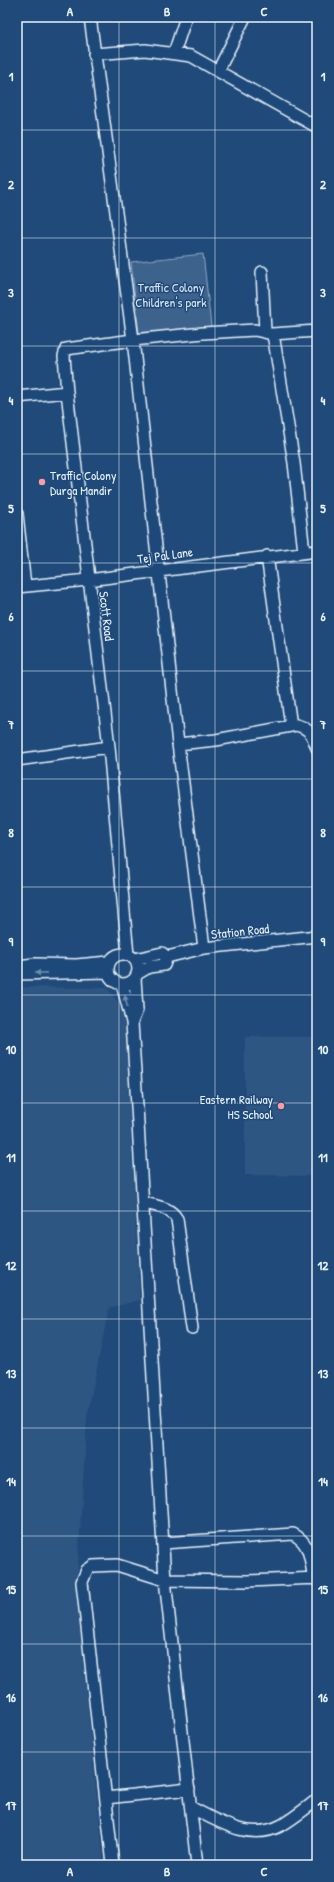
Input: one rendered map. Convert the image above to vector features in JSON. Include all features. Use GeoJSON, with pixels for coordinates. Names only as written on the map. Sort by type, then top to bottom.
{"type":"FeatureCollection","features":[{"type":"Feature","properties":{"kind":"street"},"geometry":{"type":"LineString","coordinates":[[90,17],[133,340],[178,744],[204,948]]}},
{"type":"Feature","properties":{"kind":"street"},"geometry":{"type":"LineString","coordinates":[[174,53],[186,17]]}},
{"type":"Feature","properties":{"kind":"street"},"geometry":{"type":"LineString","coordinates":[[218,71],[245,17]]}},
{"type":"Feature","properties":{"kind":"street"},"geometry":{"type":"LineString","coordinates":[[94,54],[145,50],[191,56],[317,127]]}},
{"type":"Feature","properties":{"kind":"street"},"geometry":{"type":"LineString","coordinates":[[262,272],[268,332],[274,340],[294,463],[304,552]]}},
{"type":"Feature","properties":{"kind":"street"},"geometry":{"type":"LineString","coordinates":[[133,340],[255,330],[268,332],[317,331]]}},
{"type":"Feature","properties":{"kind":"street","name":"Scott Road"},"geometry":{"type":"LineString","coordinates":[[131,957],[109,747],[88,580],[64,356],[66,350],[133,340]]}},
{"type":"Feature","properties":{"kind":"street"},"geometry":{"type":"LineString","coordinates":[[17,397],[67,392]]}},
{"type":"Feature","properties":{"kind":"street"},"geometry":{"type":"LineString","coordinates":[[17,514],[21,586]]}},
{"type":"Feature","properties":{"kind":"street","name":"Tej Pal Lane"},"geometry":{"type":"LineString","coordinates":[[21,586],[88,580],[267,556],[317,551]]}},
{"type":"Feature","properties":{"kind":"street"},"geometry":{"type":"LineString","coordinates":[[267,556],[290,726]]}},
{"type":"Feature","properties":{"kind":"street"},"geometry":{"type":"LineString","coordinates":[[178,744],[216,740],[296,725],[304,726],[314,731],[317,748]]}},
{"type":"Feature","properties":{"kind":"street"},"geometry":{"type":"LineString","coordinates":[[17,760],[109,747]]}},
{"type":"Feature","properties":{"kind":"street","name":"Station Road"},"geometry":{"type":"LineString","coordinates":[[131,957],[162,954],[167,957],[204,948],[317,936]]}},
{"type":"Feature","properties":{"kind":"street"},"geometry":{"type":"LineString","coordinates":[[108,967],[116,955],[121,954],[131,957],[138,969],[136,976],[137,1010],[132,1022]]}},
{"type":"Feature","properties":{"kind":"street","name":"Station Road"},"geometry":{"type":"LineString","coordinates":[[136,976],[149,968],[164,965],[167,957]]}},
{"type":"Feature","properties":{"kind":"street"},"geometry":{"type":"LineString","coordinates":[[17,966],[35,964],[108,967]]}},
{"type":"Feature","properties":{"kind":"street"},"geometry":{"type":"LineString","coordinates":[[17,974],[108,967]]}},
{"type":"Feature","properties":{"kind":"street"},"geometry":{"type":"LineString","coordinates":[[108,967],[112,980],[122,984],[131,982],[136,976]]}},
{"type":"Feature","properties":{"kind":"street"},"geometry":{"type":"LineString","coordinates":[[122,984],[132,1022],[144,1203],[165,1580],[192,1808],[197,1865]]}},
{"type":"Feature","properties":{"kind":"street"},"geometry":{"type":"LineString","coordinates":[[144,1203],[168,1209],[174,1213],[177,1219],[192,1328]]}},
{"type":"Feature","properties":{"kind":"street"},"geometry":{"type":"LineString","coordinates":[[113,1865],[82,1582],[83,1575],[93,1566],[109,1564],[165,1580],[247,1581],[316,1578],[307,1546],[301,1538],[293,1534],[163,1543]]}},
{"type":"Feature","properties":{"kind":"street"},"geometry":{"type":"LineString","coordinates":[[106,1798],[189,1789]]}},
{"type":"Feature","properties":{"kind":"street"},"geometry":{"type":"LineString","coordinates":[[192,1808],[231,1828],[241,1831],[264,1831],[282,1825],[317,1800]]}},
{"type":"Feature","properties":{"kind":"shaded area"},"geometry":{"type":"Polygon","coordinates":[[[17,987],[107,988],[124,1010],[140,1300],[109,1308],[87,1417],[76,1597],[104,1865],[17,1865],[17,987]]]}},
{"type":"Feature","properties":{"kind":"shaded area","name":"Eastern Railway HS School"},"geometry":{"type":"Polygon","coordinates":[[[245,1037],[317,1037],[317,1176],[245,1175],[245,1037]]]}},
{"type":"Feature","properties":{"kind":"green space","name":"Traffic Colony Children's park"},"geometry":{"type":"Polygon","coordinates":[[[203,254],[211,326],[139,334],[131,262],[203,254]]]}},
{"type":"Feature","properties":{"kind":"place","name":"Traffic Colony Durga Mandir"},"geometry":{"type":"Point","coordinates":[42,482]}},
{"type":"Feature","properties":{"kind":"place","name":"Eastern Railway HS School"},"geometry":{"type":"Point","coordinates":[281,1106]}}]}
